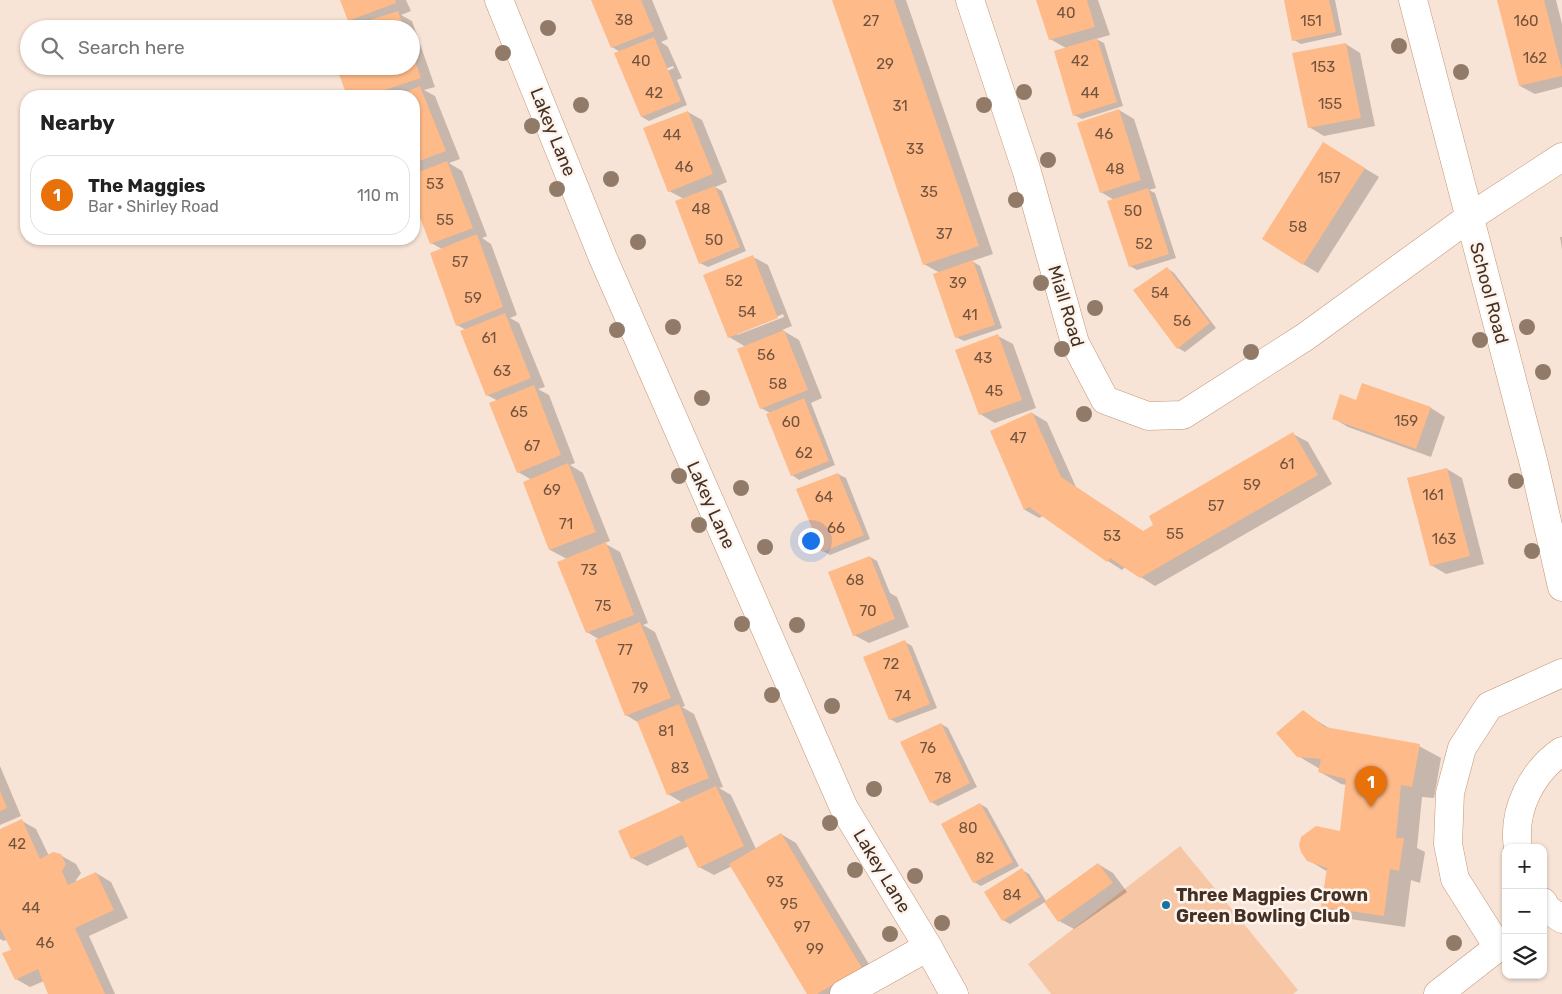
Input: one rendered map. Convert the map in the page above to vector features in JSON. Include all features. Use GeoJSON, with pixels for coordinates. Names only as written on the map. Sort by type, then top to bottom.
{"type":"FeatureCollection","features":[{"type":"Feature","properties":{"kind":"street","name":"Lakey Lane"},"geometry":{"type":"LineString","coordinates":[[499,0],[603,258],[844,808],[928,947],[954,994]]}},
{"type":"Feature","properties":{"kind":"street","name":"Miall Road"},"geometry":{"type":"LineString","coordinates":[[970,0],[1027,172],[1076,343],[1105,400],[1148,416],[1183,415],[1305,337],[1470,218],[1562,157]]}},
{"type":"Feature","properties":{"kind":"street","name":"School Road"},"geometry":{"type":"LineString","coordinates":[[1413,0],[1534,464],[1562,586]]}},
{"type":"Feature","properties":{"kind":"street"},"geometry":{"type":"LineString","coordinates":[[1438,994],[1502,944],[1455,879],[1448,844],[1450,793],[1462,748],[1489,706],[1562,673]]}},
{"type":"Feature","properties":{"kind":"street"},"geometry":{"type":"LineString","coordinates":[[1517,844],[1516,838],[1520,807],[1534,780],[1548,762],[1562,751]]}},
{"type":"Feature","properties":{"kind":"street"},"geometry":{"type":"LineString","coordinates":[[844,994],[928,947]]}},
{"type":"Feature","properties":{"kind":"shaded area","name":"Three Magpies Crown Green Bowling Club"},"geometry":{"type":"Polygon","coordinates":[[[1180,846],[1298,990],[1293,994],[1051,994],[1028,964],[1180,846]]]}},
{"type":"Feature","properties":{"kind":"building"},"geometry":{"type":"Polygon","coordinates":[[[340,0],[395,0],[396,3],[348,20],[340,0]]]}},
{"type":"Feature","properties":{"kind":"building"},"geometry":{"type":"Polygon","coordinates":[[[591,0],[641,0],[654,31],[611,48],[591,0]]]}},
{"type":"Feature","properties":{"kind":"building"},"geometry":{"type":"Polygon","coordinates":[[[832,0],[894,0],[979,246],[923,265],[832,0]]]}},
{"type":"Feature","properties":{"kind":"building"},"geometry":{"type":"Polygon","coordinates":[[[1036,0],[1087,0],[1095,27],[1049,40],[1036,0]]]}},
{"type":"Feature","properties":{"kind":"building"},"geometry":{"type":"Polygon","coordinates":[[[1284,0],[1329,0],[1336,32],[1292,41],[1284,0]]]}},
{"type":"Feature","properties":{"kind":"building"},"geometry":{"type":"Polygon","coordinates":[[[1497,0],[1544,0],[1562,76],[1519,86],[1497,0]]]}},
{"type":"Feature","properties":{"kind":"building"},"geometry":{"type":"Polygon","coordinates":[[[398,11],[401,20],[370,20],[398,11]]]}},
{"type":"Feature","properties":{"kind":"building"},"geometry":{"type":"Polygon","coordinates":[[[654,37],[681,101],[641,117],[614,53],[654,37]]]}},
{"type":"Feature","properties":{"kind":"building"},"geometry":{"type":"Polygon","coordinates":[[[1097,38],[1117,102],[1073,116],[1054,51],[1097,38]]]}},
{"type":"Feature","properties":{"kind":"building"},"geometry":{"type":"Polygon","coordinates":[[[1346,43],[1361,118],[1308,128],[1292,53],[1346,43]]]}},
{"type":"Feature","properties":{"kind":"building"},"geometry":{"type":"Polygon","coordinates":[[[339,75],[420,75],[421,78],[385,90],[345,90],[339,75]]]}},
{"type":"Feature","properties":{"kind":"building"},"geometry":{"type":"Polygon","coordinates":[[[420,86],[446,151],[420,161],[420,90],[410,90],[420,86]]]}},
{"type":"Feature","properties":{"kind":"building"},"geometry":{"type":"Polygon","coordinates":[[[1119,109],[1141,180],[1100,193],[1077,123],[1119,109]]]}},
{"type":"Feature","properties":{"kind":"building"},"geometry":{"type":"Polygon","coordinates":[[[688,111],[713,174],[668,192],[643,128],[688,111]]]}},
{"type":"Feature","properties":{"kind":"building"},"geometry":{"type":"Polygon","coordinates":[[[1323,142],[1365,168],[1303,265],[1262,239],[1323,142]]]}},
{"type":"Feature","properties":{"kind":"building"},"geometry":{"type":"Polygon","coordinates":[[[447,161],[473,228],[430,244],[420,218],[420,172],[447,161]]]}},
{"type":"Feature","properties":{"kind":"building"},"geometry":{"type":"Polygon","coordinates":[[[715,186],[740,247],[699,264],[675,201],[715,186]]]}},
{"type":"Feature","properties":{"kind":"building"},"geometry":{"type":"Polygon","coordinates":[[[1148,188],[1169,254],[1129,267],[1107,201],[1148,188]]]}},
{"type":"Feature","properties":{"kind":"building"},"geometry":{"type":"Polygon","coordinates":[[[477,234],[503,307],[456,326],[430,253],[477,234]]]}},
{"type":"Feature","properties":{"kind":"building"},"geometry":{"type":"Polygon","coordinates":[[[753,255],[778,318],[728,338],[703,275],[753,255]]]}},
{"type":"Feature","properties":{"kind":"building"},"geometry":{"type":"Polygon","coordinates":[[[973,260],[995,325],[955,338],[933,274],[973,260]]]}},
{"type":"Feature","properties":{"kind":"building"},"geometry":{"type":"Polygon","coordinates":[[[1167,267],[1210,323],[1177,349],[1133,290],[1167,267]]]}},
{"type":"Feature","properties":{"kind":"building"},"geometry":{"type":"Polygon","coordinates":[[[505,313],[531,378],[486,396],[460,331],[505,313]]]}},
{"type":"Feature","properties":{"kind":"building"},"geometry":{"type":"Polygon","coordinates":[[[784,330],[808,390],[760,409],[737,349],[784,330]]]}},
{"type":"Feature","properties":{"kind":"building"},"geometry":{"type":"Polygon","coordinates":[[[998,334],[1022,400],[979,415],[955,350],[998,334]]]}},
{"type":"Feature","properties":{"kind":"building"},"geometry":{"type":"Polygon","coordinates":[[[1362,383],[1431,407],[1416,449],[1332,419],[1340,394],[1356,400],[1362,383]]]}},
{"type":"Feature","properties":{"kind":"building"},"geometry":{"type":"Polygon","coordinates":[[[534,385],[561,455],[517,473],[489,403],[534,385]]]}},
{"type":"Feature","properties":{"kind":"building"},"geometry":{"type":"Polygon","coordinates":[[[804,398],[829,461],[791,476],[766,414],[804,398]]]}},
{"type":"Feature","properties":{"kind":"building"},"geometry":{"type":"Polygon","coordinates":[[[1032,412],[1061,477],[1143,531],[1153,525],[1149,516],[1293,432],[1318,475],[1140,578],[1110,558],[1107,562],[1029,507],[1024,510],[990,431],[1032,412]]]}},
{"type":"Feature","properties":{"kind":"building"},"geometry":{"type":"Polygon","coordinates":[[[568,463],[596,532],[549,550],[523,482],[568,463]]]}},
{"type":"Feature","properties":{"kind":"building"},"geometry":{"type":"Polygon","coordinates":[[[1447,468],[1470,556],[1430,566],[1407,478],[1447,468]]]}},
{"type":"Feature","properties":{"kind":"building"},"geometry":{"type":"Polygon","coordinates":[[[838,473],[864,535],[822,552],[796,489],[838,473]]]}},
{"type":"Feature","properties":{"kind":"building"},"geometry":{"type":"Polygon","coordinates":[[[606,542],[634,615],[586,633],[557,562],[606,542]]]}},
{"type":"Feature","properties":{"kind":"building"},"geometry":{"type":"Polygon","coordinates":[[[870,556],[895,619],[853,636],[828,572],[870,556]]]}},
{"type":"Feature","properties":{"kind":"building"},"geometry":{"type":"Polygon","coordinates":[[[640,622],[671,698],[625,716],[595,640],[640,622]]]}},
{"type":"Feature","properties":{"kind":"building"},"geometry":{"type":"Polygon","coordinates":[[[905,640],[930,704],[889,720],[863,657],[905,640]]]}},
{"type":"Feature","properties":{"kind":"building"},"geometry":{"type":"Polygon","coordinates":[[[679,704],[709,778],[667,795],[637,721],[679,704]]]}},
{"type":"Feature","properties":{"kind":"building"},"geometry":{"type":"Polygon","coordinates":[[[1303,710],[1325,727],[1420,744],[1412,787],[1401,785],[1396,838],[1404,838],[1399,871],[1390,869],[1384,916],[1321,907],[1327,868],[1307,861],[1299,845],[1301,837],[1316,826],[1340,831],[1346,779],[1318,772],[1321,759],[1297,757],[1276,733],[1303,710]]]}},
{"type":"Feature","properties":{"kind":"building"},"geometry":{"type":"Polygon","coordinates":[[[941,723],[970,783],[930,803],[900,742],[941,723]]]}},
{"type":"Feature","properties":{"kind":"building"},"geometry":{"type":"Polygon","coordinates":[[[716,786],[744,846],[698,868],[682,835],[631,859],[618,831],[716,786]]]}},
{"type":"Feature","properties":{"kind":"building"},"geometry":{"type":"Polygon","coordinates":[[[0,791],[7,808],[0,811],[0,791]]]}},
{"type":"Feature","properties":{"kind":"building"},"geometry":{"type":"Polygon","coordinates":[[[980,803],[1013,862],[973,883],[941,824],[980,803]]]}},
{"type":"Feature","properties":{"kind":"building"},"geometry":{"type":"Polygon","coordinates":[[[22,819],[40,859],[53,852],[61,854],[66,864],[62,871],[68,885],[96,872],[114,910],[75,928],[105,994],[48,994],[38,969],[15,980],[2,953],[11,950],[0,928],[0,829],[22,819]]]}},
{"type":"Feature","properties":{"kind":"building"},"geometry":{"type":"Polygon","coordinates":[[[781,833],[862,968],[817,994],[807,994],[729,864],[781,833]]]}},
{"type":"Feature","properties":{"kind":"building"},"geometry":{"type":"Polygon","coordinates":[[[1098,863],[1113,883],[1058,922],[1044,902],[1098,863]]]}},
{"type":"Feature","properties":{"kind":"building"},"geometry":{"type":"Polygon","coordinates":[[[1022,868],[1040,897],[1002,921],[984,892],[1022,868]]]}},
{"type":"Feature","properties":{"kind":"place","name":"The Maggies"},"geometry":{"type":"Point","coordinates":[1371,807]}},
{"type":"Feature","properties":{"kind":"place","name":"Three Magpies Crown Green Bowling Club"},"geometry":{"type":"Point","coordinates":[1166,905]}}]}
